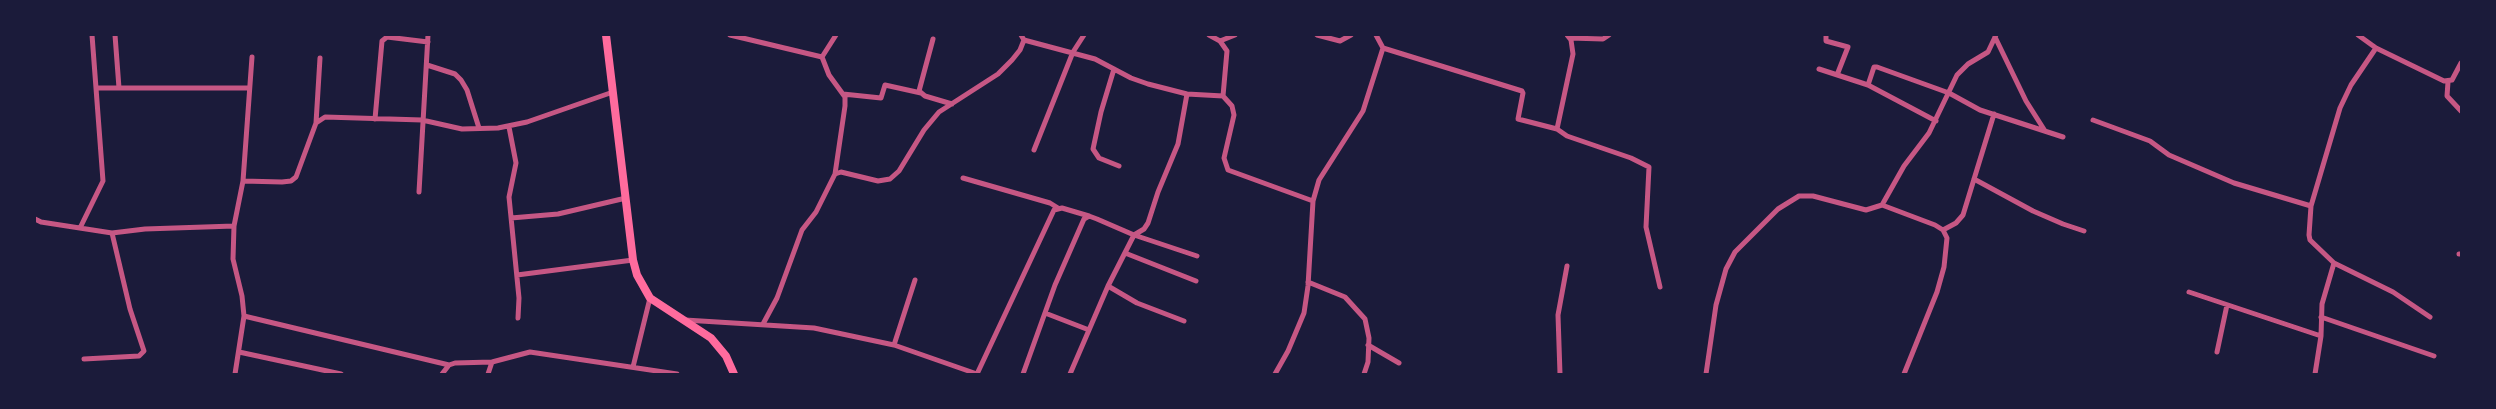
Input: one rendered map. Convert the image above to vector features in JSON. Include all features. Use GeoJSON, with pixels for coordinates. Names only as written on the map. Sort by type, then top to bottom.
{"type":"FeatureCollection","features":[{"type":"Feature","properties":{"kind":"main road"},"geometry":{"type":"LineString","coordinates":[[606,35],[633,260],[642,287],[650,298],[711,338],[726,356],[734,374]]}},
{"type":"Feature","properties":{"kind":"street"},"geometry":{"type":"LineString","coordinates":[[80,228],[103,181],[92,35]]}},
{"type":"Feature","properties":{"kind":"street"},"geometry":{"type":"LineString","coordinates":[[115,35],[119,88]]}},
{"type":"Feature","properties":{"kind":"street"},"geometry":{"type":"LineString","coordinates":[[418,192],[428,35]]}},
{"type":"Feature","properties":{"kind":"street"},"geometry":{"type":"LineString","coordinates":[[730,35],[822,57]]}},
{"type":"Feature","properties":{"kind":"street"},"geometry":{"type":"LineString","coordinates":[[763,42],[765,35]]}},
{"type":"Feature","properties":{"kind":"street"},"geometry":{"type":"LineString","coordinates":[[822,57],[836,35]]}},
{"type":"Feature","properties":{"kind":"street"},"geometry":{"type":"LineString","coordinates":[[1034,150],[1073,52],[1084,35]]}},
{"type":"Feature","properties":{"kind":"street"},"geometry":{"type":"LineString","coordinates":[[1209,35],[1220,41],[1227,51],[1223,96]]}},
{"type":"Feature","properties":{"kind":"street"},"geometry":{"type":"LineString","coordinates":[[1220,41],[1235,35]]}},
{"type":"Feature","properties":{"kind":"street"},"geometry":{"type":"LineString","coordinates":[[1317,35],[1340,41],[1351,35]]}},
{"type":"Feature","properties":{"kind":"street"},"geometry":{"type":"LineString","coordinates":[[1376,35],[1383,48],[1522,91],[1518,119],[1557,129],[1567,136],[1649,166],[1646,227],[1660,287]]}},
{"type":"Feature","properties":{"kind":"street"},"geometry":{"type":"LineString","coordinates":[[1568,36],[1603,39],[1609,35]]}},
{"type":"Feature","properties":{"kind":"street"},"geometry":{"type":"LineString","coordinates":[[1826,35],[1826,41],[1848,47],[1837,75]]}},
{"type":"Feature","properties":{"kind":"street"},"geometry":{"type":"LineString","coordinates":[[2358,35],[2376,48],[2426,74],[2448,82]]}},
{"type":"Feature","properties":{"kind":"street"},"geometry":{"type":"LineString","coordinates":[[1557,129],[1573,60],[1574,48],[1568,36]]}},
{"type":"Feature","properties":{"kind":"street"},"geometry":{"type":"LineString","coordinates":[[1882,205],[1904,166],[1926,139],[1959,73],[1968,64],[1986,54],[1996,36]]}},
{"type":"Feature","properties":{"kind":"street"},"geometry":{"type":"LineString","coordinates":[[1996,36],[2026,101],[2045,131]]}},
{"type":"Feature","properties":{"kind":"street"},"geometry":{"type":"LineString","coordinates":[[375,119],[382,41],[387,37],[428,42]]}},
{"type":"Feature","properties":{"kind":"street"},"geometry":{"type":"LineString","coordinates":[[835,174],[841,172],[878,181],[890,179],[899,171],[924,130],[939,112],[998,74],[1020,50],[1022,38],[1073,52],[1148,84],[1187,94],[1223,96],[1232,106],[1234,115],[1224,158],[1228,170],[1313,201]]}},
{"type":"Feature","properties":{"kind":"street"},"geometry":{"type":"LineString","coordinates":[[921,93],[919,87],[933,39]]}},
{"type":"Feature","properties":{"kind":"street"},"geometry":{"type":"LineString","coordinates":[[1275,374],[1300,325],[1304,313],[1308,282],[1313,201],[1320,180],[1363,111],[1383,48]]}},
{"type":"Feature","properties":{"kind":"street"},"geometry":{"type":"LineString","coordinates":[[2376,48],[2351,85],[2340,108],[2311,206],[2308,223],[2310,240],[2334,263],[2387,289],[2430,317]]}},
{"type":"Feature","properties":{"kind":"street"},"geometry":{"type":"LineString","coordinates":[[235,374],[244,316],[242,296],[233,259],[234,226],[244,181],[252,57]]}},
{"type":"Feature","properties":{"kind":"street"},"geometry":{"type":"LineString","coordinates":[[764,324],[777,298],[802,230],[816,212],[835,174],[845,106],[843,94],[828,75],[822,57]]}},
{"type":"Feature","properties":{"kind":"street"},"geometry":{"type":"LineString","coordinates":[[244,181],[282,182],[290,181],[296,177],[316,123],[320,58]]}},
{"type":"Feature","properties":{"kind":"street"},"geometry":{"type":"LineString","coordinates":[[2448,82],[2452,80],[2461,63]]}},
{"type":"Feature","properties":{"kind":"street"},"geometry":{"type":"LineString","coordinates":[[427,65],[455,74],[461,80],[467,90],[479,128]]}},
{"type":"Feature","properties":{"kind":"street"},"geometry":{"type":"LineString","coordinates":[[1868,85],[1875,66],[1949,92],[1964,103],[2063,137]]}},
{"type":"Feature","properties":{"kind":"street"},"geometry":{"type":"LineString","coordinates":[[1819,68],[1868,85],[1936,120]]}},
{"type":"Feature","properties":{"kind":"street"},"geometry":{"type":"LineString","coordinates":[[1114,69],[1101,112],[1093,150],[1099,158],[1119,166]]}},
{"type":"Feature","properties":{"kind":"street"},"geometry":{"type":"LineString","coordinates":[[2448,82],[2447,96],[2461,111]]}},
{"type":"Feature","properties":{"kind":"street"},"geometry":{"type":"LineString","coordinates":[[843,94],[881,98],[885,85],[921,93],[952,104]]}},
{"type":"Feature","properties":{"kind":"street"},"geometry":{"type":"LineString","coordinates":[[97,88],[249,88]]}},
{"type":"Feature","properties":{"kind":"street"},"geometry":{"type":"LineString","coordinates":[[316,123],[331,116],[422,120],[462,128],[509,127],[613,92]]}},
{"type":"Feature","properties":{"kind":"street"},"geometry":{"type":"LineString","coordinates":[[1070,374],[1108,286],[1134,235],[1144,229],[1148,223],[1158,192],[1173,159],[1181,130],[1187,94]]}},
{"type":"Feature","properties":{"kind":"street"},"geometry":{"type":"LineString","coordinates":[[1943,230],[1956,223],[1963,215],[1994,114]]}},
{"type":"Feature","properties":{"kind":"street"},"geometry":{"type":"LineString","coordinates":[[2093,120],[2150,141],[2169,154],[2234,183],[2311,206]]}},
{"type":"Feature","properties":{"kind":"street"},"geometry":{"type":"LineString","coordinates":[[509,127],[516,163],[509,197],[517,275],[518,318]]}},
{"type":"Feature","properties":{"kind":"street"},"geometry":{"type":"LineString","coordinates":[[963,178],[1089,216],[1134,235],[1197,256]]}},
{"type":"Feature","properties":{"kind":"street"},"geometry":{"type":"LineString","coordinates":[[1974,179],[2033,210],[2063,224],[2084,231]]}},
{"type":"Feature","properties":{"kind":"street"},"geometry":{"type":"LineString","coordinates":[[1706,374],[1716,306],[1724,276],[1732,256],[1749,237],[1786,203],[1799,196],[1813,196],[1866,210],[1882,205],[1935,225],[1943,230],[1947,238],[1947,246],[1942,276],[1920,337],[1904,374]]}},
{"type":"Feature","properties":{"kind":"street"},"geometry":{"type":"LineString","coordinates":[[511,218],[558,214],[626,198]]}},
{"type":"Feature","properties":{"kind":"street"},"geometry":{"type":"LineString","coordinates":[[682,320],[814,328],[894,345],[977,374],[1050,216],[1058,208]]}},
{"type":"Feature","properties":{"kind":"street"},"geometry":{"type":"LineString","coordinates":[[1023,374],[1080,226],[1089,216]]}},
{"type":"Feature","properties":{"kind":"street"},"geometry":{"type":"LineString","coordinates":[[35,218],[41,222],[112,233],[218,225],[234,226]]}},
{"type":"Feature","properties":{"kind":"street"},"geometry":{"type":"LineString","coordinates":[[84,359],[139,356],[144,351],[130,308],[112,233]]}},
{"type":"Feature","properties":{"kind":"street"},"geometry":{"type":"LineString","coordinates":[[1125,253],[1196,281]]}},
{"type":"Feature","properties":{"kind":"street"},"geometry":{"type":"LineString","coordinates":[[517,275],[633,260]]}},
{"type":"Feature","properties":{"kind":"street"},"geometry":{"type":"LineString","coordinates":[[2314,374],[2321,336],[2324,294],[2334,263]]}},
{"type":"Feature","properties":{"kind":"street"},"geometry":{"type":"LineString","coordinates":[[1560,374],[1558,315],[1567,266]]}},
{"type":"Feature","properties":{"kind":"street"},"geometry":{"type":"LineString","coordinates":[[894,345],[914,280]]}},
{"type":"Feature","properties":{"kind":"street"},"geometry":{"type":"LineString","coordinates":[[1308,282],[1345,297],[1365,319],[1368,362],[1364,374]]}},
{"type":"Feature","properties":{"kind":"street"},"geometry":{"type":"LineString","coordinates":[[1108,286],[1137,303],[1184,321]]}},
{"type":"Feature","properties":{"kind":"street"},"geometry":{"type":"LineString","coordinates":[[2189,292],[2321,336]]}},
{"type":"Feature","properties":{"kind":"street"},"geometry":{"type":"LineString","coordinates":[[633,367],[650,298]]}},
{"type":"Feature","properties":{"kind":"street"},"geometry":{"type":"LineString","coordinates":[[2217,352],[2227,305]]}},
{"type":"Feature","properties":{"kind":"street"},"geometry":{"type":"LineString","coordinates":[[1045,313],[1089,330]]}},
{"type":"Feature","properties":{"kind":"street"},"geometry":{"type":"LineString","coordinates":[[244,316],[449,365],[492,362],[530,352],[677,374]]}},
{"type":"Feature","properties":{"kind":"street"},"geometry":{"type":"LineString","coordinates":[[2321,318],[2434,356]]}},
{"type":"Feature","properties":{"kind":"street"},"geometry":{"type":"LineString","coordinates":[[1368,345],[1399,363]]}},
{"type":"Feature","properties":{"kind":"street"},"geometry":{"type":"LineString","coordinates":[[239,352],[341,374]]}},
{"type":"Feature","properties":{"kind":"street"},"geometry":{"type":"LineString","coordinates":[[488,374],[492,362]]}},
{"type":"Feature","properties":{"kind":"street"},"geometry":{"type":"LineString","coordinates":[[442,374],[449,365]]}}]}
